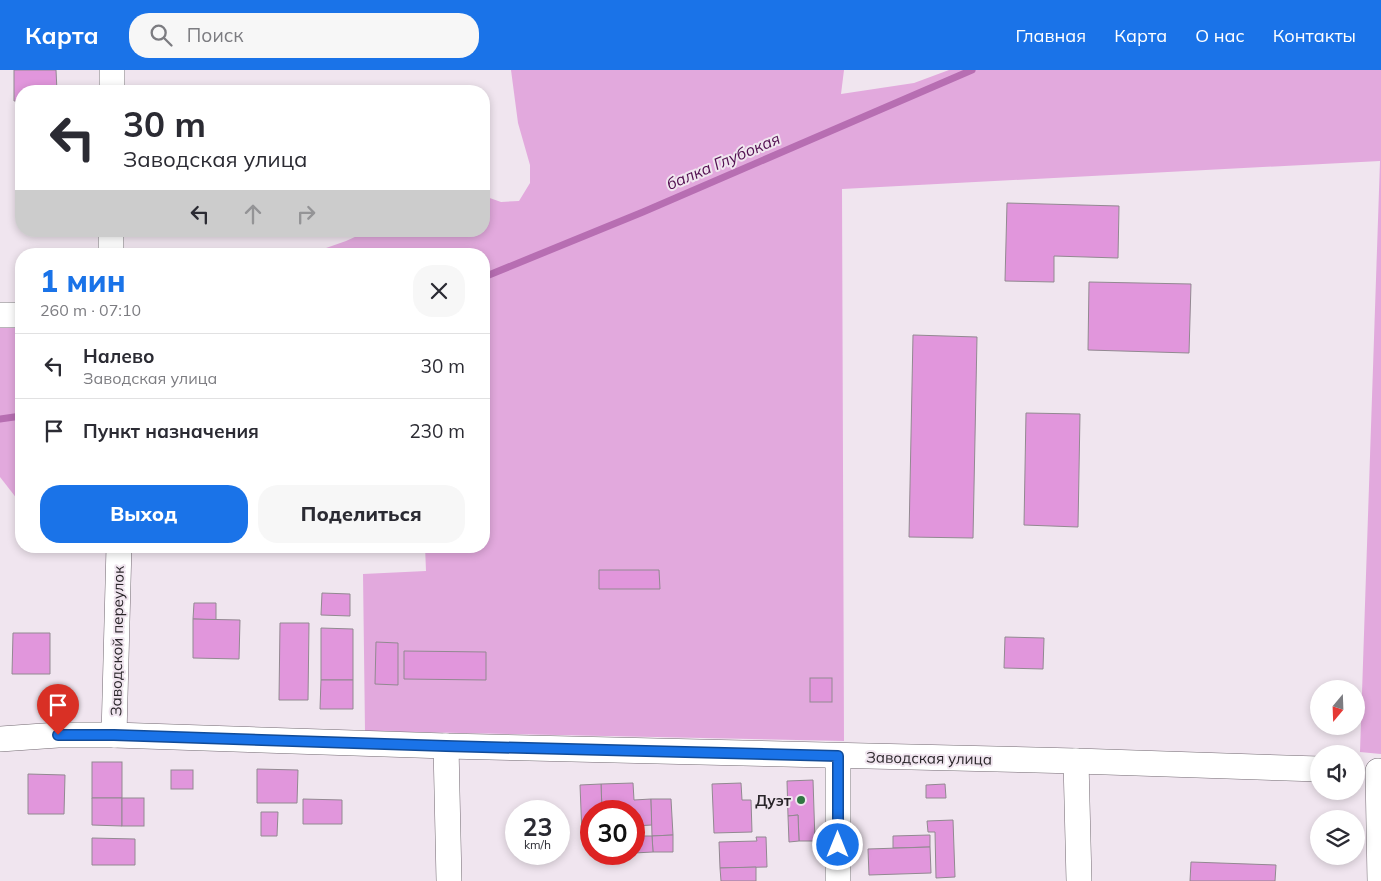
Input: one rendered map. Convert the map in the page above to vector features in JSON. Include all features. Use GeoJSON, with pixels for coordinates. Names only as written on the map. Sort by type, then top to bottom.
{"type":"FeatureCollection","features":[{"type":"Feature","properties":{"kind":"street"},"geometry":{"type":"LineString","coordinates":[[112,70],[112,85]]}},
{"type":"Feature","properties":{"kind":"street"},"geometry":{"type":"LineString","coordinates":[[0,315],[15,315]]}},
{"type":"Feature","properties":{"kind":"street","name":"Заводской переулок"},"geometry":{"type":"LineString","coordinates":[[114,735],[119,553]]}},
{"type":"Feature","properties":{"kind":"street","name":"Заводская улица"},"geometry":{"type":"LineString","coordinates":[[0,739],[58,735],[114,735],[446,746],[1076,760],[1310,769]]}},
{"type":"Feature","properties":{"kind":"street"},"geometry":{"type":"LineString","coordinates":[[446,746],[449,881]]}},
{"type":"Feature","properties":{"kind":"street"},"geometry":{"type":"LineString","coordinates":[[838,756],[838,881]]}},
{"type":"Feature","properties":{"kind":"street"},"geometry":{"type":"LineString","coordinates":[[1076,760],[1079,881]]}},
{"type":"Feature","properties":{"kind":"street"},"geometry":{"type":"LineString","coordinates":[[1372,770],[1380,881]]}},
{"type":"Feature","properties":{"kind":"shaded area"},"geometry":{"type":"Polygon","coordinates":[[[511,70],[844,70],[841,94],[914,83],[949,70],[1381,70],[1381,754],[1365,752],[1365,745],[1360,745],[1361,735],[1365,735],[1365,680],[1362,680],[1380,161],[842,189],[844,741],[365,731],[363,574],[426,571],[425,553],[490,553],[490,248],[326,248],[355,237],[490,237],[490,198],[501,202],[519,201],[530,183],[530,165],[518,123],[511,70]]]}},
{"type":"Feature","properties":{"kind":"shaded area"},"geometry":{"type":"Polygon","coordinates":[[[0,326],[15,326],[15,496],[0,477],[0,326]]]}},
{"type":"Feature","properties":{"kind":"building"},"geometry":{"type":"Polygon","coordinates":[[[14,70],[56,70],[57,85],[15,85],[14,101],[14,70]]]}},
{"type":"Feature","properties":{"kind":"building"},"geometry":{"type":"Polygon","coordinates":[[[1007,203],[1119,206],[1118,258],[1054,256],[1054,282],[1005,281],[1007,203]]]}},
{"type":"Feature","properties":{"kind":"building"},"geometry":{"type":"Polygon","coordinates":[[[1089,282],[1191,284],[1189,353],[1088,350],[1089,282]]]}},
{"type":"Feature","properties":{"kind":"building"},"geometry":{"type":"Polygon","coordinates":[[[913,335],[977,337],[973,538],[909,537],[913,335]]]}},
{"type":"Feature","properties":{"kind":"building"},"geometry":{"type":"Polygon","coordinates":[[[1026,413],[1080,414],[1078,527],[1024,525],[1026,413]]]}},
{"type":"Feature","properties":{"kind":"building"},"geometry":{"type":"Polygon","coordinates":[[[599,570],[659,570],[660,589],[599,589],[599,570]]]}},
{"type":"Feature","properties":{"kind":"building"},"geometry":{"type":"Polygon","coordinates":[[[322,593],[350,594],[350,616],[321,615],[322,593]]]}},
{"type":"Feature","properties":{"kind":"building"},"geometry":{"type":"Polygon","coordinates":[[[194,603],[216,603],[216,620],[193,619],[194,603]]]}},
{"type":"Feature","properties":{"kind":"building"},"geometry":{"type":"Polygon","coordinates":[[[193,619],[240,620],[239,659],[193,658],[193,619]]]}},
{"type":"Feature","properties":{"kind":"building"},"geometry":{"type":"Polygon","coordinates":[[[280,623],[309,623],[308,700],[279,700],[280,623]]]}},
{"type":"Feature","properties":{"kind":"building"},"geometry":{"type":"Polygon","coordinates":[[[321,628],[353,629],[353,680],[321,680],[321,628]]]}},
{"type":"Feature","properties":{"kind":"building"},"geometry":{"type":"Polygon","coordinates":[[[13,633],[50,633],[50,674],[12,674],[13,633]]]}},
{"type":"Feature","properties":{"kind":"building"},"geometry":{"type":"Polygon","coordinates":[[[1005,637],[1044,638],[1043,669],[1004,668],[1005,637]]]}},
{"type":"Feature","properties":{"kind":"building"},"geometry":{"type":"Polygon","coordinates":[[[376,642],[398,643],[398,685],[375,684],[376,642]]]}},
{"type":"Feature","properties":{"kind":"building"},"geometry":{"type":"Polygon","coordinates":[[[404,651],[486,652],[486,680],[404,679],[404,651]]]}},
{"type":"Feature","properties":{"kind":"building"},"geometry":{"type":"Polygon","coordinates":[[[810,678],[832,678],[832,702],[810,702],[810,678]]]}},
{"type":"Feature","properties":{"kind":"building"},"geometry":{"type":"Polygon","coordinates":[[[321,680],[353,680],[353,709],[320,709],[321,680]]]}},
{"type":"Feature","properties":{"kind":"building"},"geometry":{"type":"Polygon","coordinates":[[[92,762],[122,762],[122,798],[92,798],[92,762]]]}},
{"type":"Feature","properties":{"kind":"building"},"geometry":{"type":"Polygon","coordinates":[[[257,769],[298,770],[297,803],[257,803],[257,769]]]}},
{"type":"Feature","properties":{"kind":"building"},"geometry":{"type":"Polygon","coordinates":[[[171,770],[193,770],[193,789],[171,789],[171,770]]]}},
{"type":"Feature","properties":{"kind":"building"},"geometry":{"type":"Polygon","coordinates":[[[28,774],[65,775],[64,814],[28,814],[28,774]]]}},
{"type":"Feature","properties":{"kind":"building"},"geometry":{"type":"Polygon","coordinates":[[[813,780],[815,841],[799,841],[798,815],[788,816],[787,781],[813,780]]]}},
{"type":"Feature","properties":{"kind":"building"},"geometry":{"type":"Polygon","coordinates":[[[633,783],[634,800],[602,800],[601,784],[633,783]]]}},
{"type":"Feature","properties":{"kind":"building"},"geometry":{"type":"Polygon","coordinates":[[[741,783],[742,800],[751,800],[752,832],[714,833],[712,784],[741,783]]]}},
{"type":"Feature","properties":{"kind":"building"},"geometry":{"type":"Polygon","coordinates":[[[601,784],[602,800],[581,800],[580,785],[601,784]]]}},
{"type":"Feature","properties":{"kind":"building"},"geometry":{"type":"Polygon","coordinates":[[[945,784],[946,798],[926,798],[926,785],[945,784]]]}},
{"type":"Feature","properties":{"kind":"building"},"geometry":{"type":"Polygon","coordinates":[[[92,798],[122,798],[122,826],[92,825],[92,798]]]}},
{"type":"Feature","properties":{"kind":"building"},"geometry":{"type":"Polygon","coordinates":[[[122,798],[144,798],[144,826],[122,826],[122,798]]]}},
{"type":"Feature","properties":{"kind":"building"},"geometry":{"type":"Polygon","coordinates":[[[303,799],[342,800],[342,824],[303,824],[303,799]]]}},
{"type":"Feature","properties":{"kind":"building"},"geometry":{"type":"Polygon","coordinates":[[[651,799],[652,825],[645,825],[645,800],[634,800],[651,799]]]}},
{"type":"Feature","properties":{"kind":"building"},"geometry":{"type":"Polygon","coordinates":[[[651,799],[671,799],[673,835],[652,836],[651,799]]]}},
{"type":"Feature","properties":{"kind":"building"},"geometry":{"type":"Polygon","coordinates":[[[261,812],[278,812],[277,836],[261,836],[261,812]]]}},
{"type":"Feature","properties":{"kind":"building"},"geometry":{"type":"Polygon","coordinates":[[[798,815],[799,841],[789,842],[788,816],[798,815]]]}},
{"type":"Feature","properties":{"kind":"building"},"geometry":{"type":"Polygon","coordinates":[[[953,820],[955,877],[936,878],[935,832],[928,832],[927,821],[953,820]]]}},
{"type":"Feature","properties":{"kind":"building"},"geometry":{"type":"Polygon","coordinates":[[[673,835],[673,852],[653,852],[652,836],[673,835]]]}},
{"type":"Feature","properties":{"kind":"building"},"geometry":{"type":"Polygon","coordinates":[[[930,835],[930,847],[893,848],[893,836],[930,835]]]}},
{"type":"Feature","properties":{"kind":"building"},"geometry":{"type":"Polygon","coordinates":[[[645,836],[652,836],[653,852],[645,852],[645,836]]]}},
{"type":"Feature","properties":{"kind":"building"},"geometry":{"type":"Polygon","coordinates":[[[756,837],[766,837],[767,867],[720,868],[719,842],[757,841],[756,837]]]}},
{"type":"Feature","properties":{"kind":"building"},"geometry":{"type":"Polygon","coordinates":[[[92,838],[135,839],[135,865],[92,865],[92,838]]]}},
{"type":"Feature","properties":{"kind":"building"},"geometry":{"type":"Polygon","coordinates":[[[930,847],[931,873],[869,875],[868,849],[930,847]]]}},
{"type":"Feature","properties":{"kind":"building"},"geometry":{"type":"Polygon","coordinates":[[[1191,862],[1276,865],[1275,881],[1190,881],[1191,862]]]}},
{"type":"Feature","properties":{"kind":"building"},"geometry":{"type":"Polygon","coordinates":[[[756,867],[756,881],[721,881],[720,868],[756,867]]]}},
{"type":"Feature","properties":{"kind":"waterway","name":"балка Глубокая"},"geometry":{"type":"LineString","coordinates":[[490,275],[643,212],[972,70]]}},
{"type":"Feature","properties":{"kind":"waterway","name":"балка Глубокая"},"geometry":{"type":"LineString","coordinates":[[0,419],[15,417]]}},
{"type":"Feature","properties":{"kind":"place","name":"Дуэт"},"geometry":{"type":"Point","coordinates":[801,800]}},
{"type":"Feature","properties":{"kind":"route"},"geometry":{"type":"LineString","coordinates":[[58,735],[114,735],[838,756],[838,845]]}}]}
